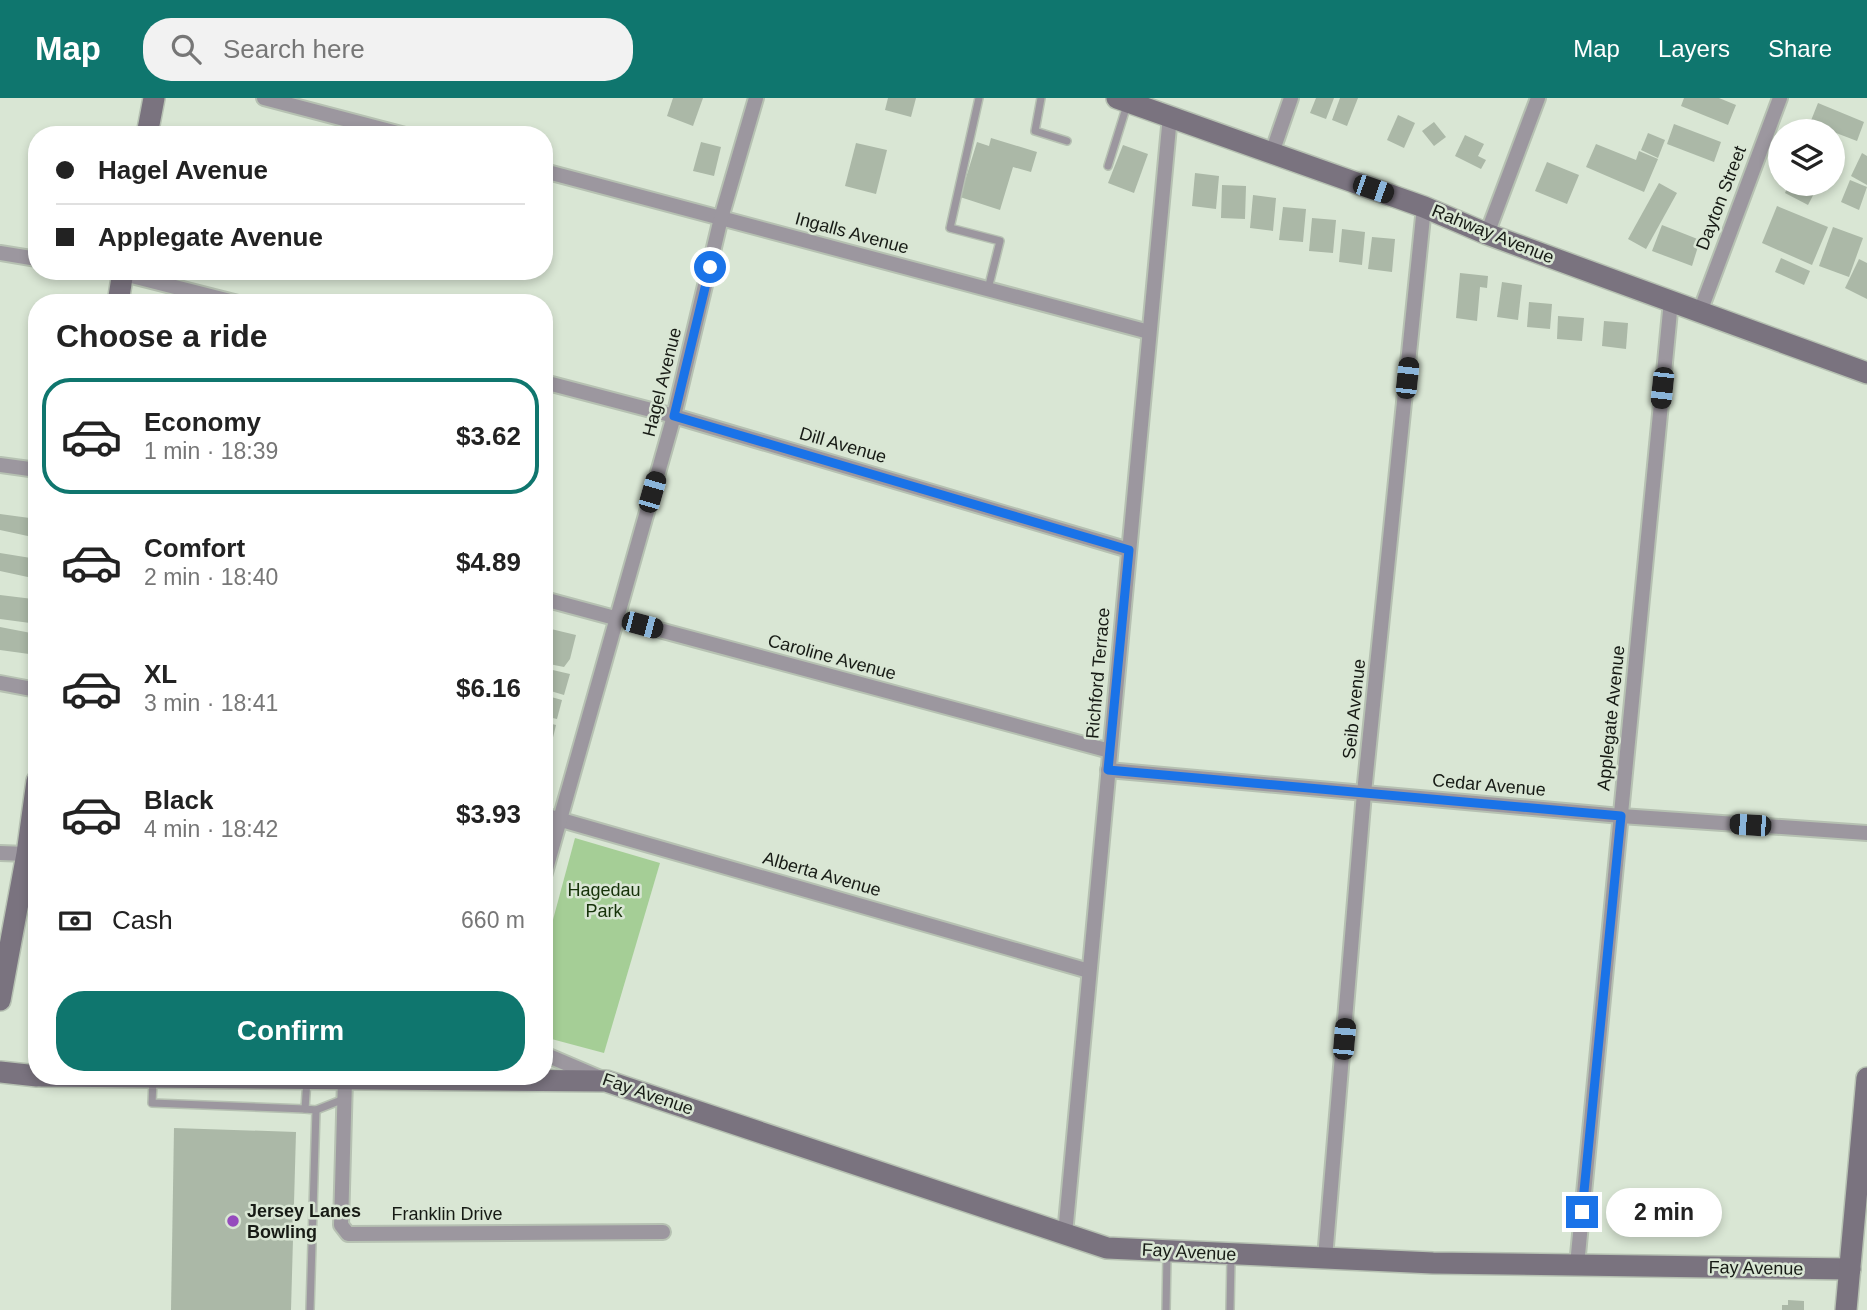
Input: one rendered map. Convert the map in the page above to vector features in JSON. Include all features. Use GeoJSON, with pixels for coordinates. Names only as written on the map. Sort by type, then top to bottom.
{"type":"FeatureCollection","features":[{"type":"Feature","properties":{"kind":"street"},"geometry":{"type":"LineString","coordinates":[[149,126],[154,98]]}},
{"type":"Feature","properties":{"kind":"street"},"geometry":{"type":"LineString","coordinates":[[264,98],[371,126]]}},
{"type":"Feature","properties":{"kind":"street","name":"Hagel Avenue"},"geometry":{"type":"LineString","coordinates":[[553,813],[616,618],[674,416],[722,218],[756,98]]}},
{"type":"Feature","properties":{"kind":"street"},"geometry":{"type":"LineString","coordinates":[[1272,153],[1291,98]]}},
{"type":"Feature","properties":{"kind":"street"},"geometry":{"type":"LineString","coordinates":[[1487,234],[1538,98]]}},
{"type":"Feature","properties":{"kind":"street","name":"Dayton Street"},"geometry":{"type":"LineString","coordinates":[[1700,312],[1780,98]]}},
{"type":"Feature","properties":{"kind":"street","name":"Rahway Avenue"},"geometry":{"type":"LineString","coordinates":[[1123,100],[1424,206],[1487,234],[1867,373]]}},
{"type":"Feature","properties":{"kind":"street","name":"Richford Terrace"},"geometry":{"type":"LineString","coordinates":[[1065,1234],[1170,117]]}},
{"type":"Feature","properties":{"kind":"street","name":"Ingalls Avenue"},"geometry":{"type":"LineString","coordinates":[[553,173],[1149,332]]}},
{"type":"Feature","properties":{"kind":"street","name":"Seib Avenue"},"geometry":{"type":"LineString","coordinates":[[1325,1258],[1364,793],[1424,206]]}},
{"type":"Feature","properties":{"kind":"street"},"geometry":{"type":"LineString","coordinates":[[0,253],[28,258]]}},
{"type":"Feature","properties":{"kind":"street"},"geometry":{"type":"LineString","coordinates":[[150,280],[203,294]]}},
{"type":"Feature","properties":{"kind":"street","name":"Applegate Avenue"},"geometry":{"type":"LineString","coordinates":[[1577,1265],[1671,301]]}},
{"type":"Feature","properties":{"kind":"street","name":"Dill Avenue"},"geometry":{"type":"LineString","coordinates":[[553,384],[674,416],[1129,550]]}},
{"type":"Feature","properties":{"kind":"street"},"geometry":{"type":"LineString","coordinates":[[0,466],[28,469]]}},
{"type":"Feature","properties":{"kind":"street","name":"Caroline Avenue"},"geometry":{"type":"LineString","coordinates":[[553,601],[1110,751]]}},
{"type":"Feature","properties":{"kind":"street"},"geometry":{"type":"LineString","coordinates":[[0,683],[28,688]]}},
{"type":"Feature","properties":{"kind":"street","name":"Cedar Avenue"},"geometry":{"type":"LineString","coordinates":[[1108,770],[1621,816],[1867,833]]}},
{"type":"Feature","properties":{"kind":"street","name":"Alberta Avenue"},"geometry":{"type":"LineString","coordinates":[[553,816],[1090,971]]}},
{"type":"Feature","properties":{"kind":"street"},"geometry":{"type":"LineString","coordinates":[[1,991],[27,900],[28,846]]}},
{"type":"Feature","properties":{"kind":"street"},"geometry":{"type":"LineString","coordinates":[[0,853],[27,853]]}},
{"type":"Feature","properties":{"kind":"street","name":"Fay Avenue"},"geometry":{"type":"LineString","coordinates":[[553,1058],[606,1081],[1107,1248],[1433,1263],[1858,1269]]}},
{"type":"Feature","properties":{"kind":"street"},"geometry":{"type":"LineString","coordinates":[[0,1072],[28,1075]]}},
{"type":"Feature","properties":{"kind":"street"},"geometry":{"type":"LineString","coordinates":[[1846,1310],[1858,1269],[1867,1078]]}},
{"type":"Feature","properties":{"kind":"street"},"geometry":{"type":"LineString","coordinates":[[553,1080],[606,1081]]}},
{"type":"Feature","properties":{"kind":"street"},"geometry":{"type":"LineString","coordinates":[[329,1085],[344,1089],[397,1085]]}},
{"type":"Feature","properties":{"kind":"street","name":"Franklin Drive"},"geometry":{"type":"LineString","coordinates":[[344,1089],[341,1225],[348,1234],[663,1232]]}},
{"type":"Feature","properties":{"kind":"lane"},"geometry":{"type":"LineString","coordinates":[[979,98],[950,228],[1000,241],[988,289]]}},
{"type":"Feature","properties":{"kind":"lane"},"geometry":{"type":"LineString","coordinates":[[1041,98],[1035,131],[1067,141]]}},
{"type":"Feature","properties":{"kind":"lane"},"geometry":{"type":"LineString","coordinates":[[1108,166],[1123,100]]}},
{"type":"Feature","properties":{"kind":"lane"},"geometry":{"type":"LineString","coordinates":[[153,1085],[152,1103],[316,1110],[344,1089]]}},
{"type":"Feature","properties":{"kind":"lane"},"geometry":{"type":"LineString","coordinates":[[305,1109],[307,1085]]}},
{"type":"Feature","properties":{"kind":"lane"},"geometry":{"type":"LineString","coordinates":[[310,1310],[316,1110]]}},
{"type":"Feature","properties":{"kind":"lane"},"geometry":{"type":"LineString","coordinates":[[1166,1310],[1167,1251]]}},
{"type":"Feature","properties":{"kind":"lane"},"geometry":{"type":"LineString","coordinates":[[1230,1310],[1231,1254]]}},
{"type":"Feature","properties":{"kind":"green space","name":"Hagedau Park"},"geometry":{"type":"Polygon","coordinates":[[[575,838],[660,863],[604,1053],[553,1039],[553,920],[575,838]]]}},
{"type":"Feature","properties":{"kind":"building"},"geometry":{"type":"Polygon","coordinates":[[[673,98],[703,98],[693,126],[667,116],[673,98]]]}},
{"type":"Feature","properties":{"kind":"building"},"geometry":{"type":"Polygon","coordinates":[[[888,98],[916,98],[911,117],[885,110],[888,98]]]}},
{"type":"Feature","properties":{"kind":"building"},"geometry":{"type":"Polygon","coordinates":[[[1316,98],[1334,98],[1326,119],[1310,113],[1316,98]]]}},
{"type":"Feature","properties":{"kind":"building"},"geometry":{"type":"Polygon","coordinates":[[[1340,98],[1358,98],[1347,126],[1332,120],[1340,98]]]}},
{"type":"Feature","properties":{"kind":"building"},"geometry":{"type":"Polygon","coordinates":[[[1684,98],[1719,98],[1736,105],[1728,125],[1681,106],[1684,98]]]}},
{"type":"Feature","properties":{"kind":"building"},"geometry":{"type":"Polygon","coordinates":[[[1818,103],[1864,122],[1857,141],[1845,136],[1845,119],[1812,119],[1818,103]]]}},
{"type":"Feature","properties":{"kind":"building"},"geometry":{"type":"Polygon","coordinates":[[[1398,115],[1415,123],[1404,148],[1387,140],[1398,115]]]}},
{"type":"Feature","properties":{"kind":"building"},"geometry":{"type":"Polygon","coordinates":[[[1434,122],[1446,137],[1434,146],[1422,131],[1434,122]]]}},
{"type":"Feature","properties":{"kind":"building"},"geometry":{"type":"Polygon","coordinates":[[[1674,124],[1721,142],[1714,162],[1667,144],[1674,124]]]}},
{"type":"Feature","properties":{"kind":"building"},"geometry":{"type":"Polygon","coordinates":[[[1648,133],[1665,140],[1658,158],[1641,150],[1648,133]]]}},
{"type":"Feature","properties":{"kind":"building"},"geometry":{"type":"Polygon","coordinates":[[[1465,135],[1484,144],[1478,156],[1486,160],[1481,169],[1455,156],[1465,135]]]}},
{"type":"Feature","properties":{"kind":"building"},"geometry":{"type":"Polygon","coordinates":[[[991,138],[1037,152],[1031,172],[1013,167],[1000,210],[960,197],[977,142],[989,146],[991,138]]]}},
{"type":"Feature","properties":{"kind":"building"},"geometry":{"type":"Polygon","coordinates":[[[701,142],[721,147],[714,176],[693,171],[701,142]]]}},
{"type":"Feature","properties":{"kind":"building"},"geometry":{"type":"Polygon","coordinates":[[[856,143],[887,150],[876,194],[845,186],[856,143]]]}},
{"type":"Feature","properties":{"kind":"building"},"geometry":{"type":"Polygon","coordinates":[[[1596,144],[1636,160],[1639,151],[1658,159],[1644,192],[1586,167],[1596,144]]]}},
{"type":"Feature","properties":{"kind":"building"},"geometry":{"type":"Polygon","coordinates":[[[1123,145],[1148,154],[1134,193],[1108,183],[1123,145]]]}},
{"type":"Feature","properties":{"kind":"building"},"geometry":{"type":"Polygon","coordinates":[[[1862,153],[1867,156],[1867,185],[1851,176],[1862,153]]]}},
{"type":"Feature","properties":{"kind":"building"},"geometry":{"type":"Polygon","coordinates":[[[1547,162],[1579,175],[1567,204],[1535,191],[1547,162]]]}},
{"type":"Feature","properties":{"kind":"building"},"geometry":{"type":"Polygon","coordinates":[[[1195,173],[1219,176],[1216,209],[1192,206],[1195,173]]]}},
{"type":"Feature","properties":{"kind":"building"},"geometry":{"type":"Polygon","coordinates":[[[1850,180],[1867,187],[1859,210],[1841,202],[1850,180]]]}},
{"type":"Feature","properties":{"kind":"building"},"geometry":{"type":"Polygon","coordinates":[[[1659,183],[1677,193],[1646,249],[1628,239],[1659,183]]]}},
{"type":"Feature","properties":{"kind":"building"},"geometry":{"type":"Polygon","coordinates":[[[1222,185],[1246,186],[1245,219],[1221,218],[1222,185]]]}},
{"type":"Feature","properties":{"kind":"building"},"geometry":{"type":"Polygon","coordinates":[[[1253,195],[1276,198],[1273,231],[1250,228],[1253,195]]]}},
{"type":"Feature","properties":{"kind":"building"},"geometry":{"type":"Polygon","coordinates":[[[1791,196],[1813,196],[1808,205],[1791,196]]]}},
{"type":"Feature","properties":{"kind":"building"},"geometry":{"type":"Polygon","coordinates":[[[1777,206],[1828,227],[1812,265],[1762,243],[1777,206]]]}},
{"type":"Feature","properties":{"kind":"building"},"geometry":{"type":"Polygon","coordinates":[[[1283,207],[1306,209],[1303,242],[1279,240],[1283,207]]]}},
{"type":"Feature","properties":{"kind":"building"},"geometry":{"type":"Polygon","coordinates":[[[1312,218],[1336,220],[1333,253],[1309,251],[1312,218]]]}},
{"type":"Feature","properties":{"kind":"building"},"geometry":{"type":"Polygon","coordinates":[[[1662,225],[1700,240],[1692,266],[1652,251],[1662,225]]]}},
{"type":"Feature","properties":{"kind":"building"},"geometry":{"type":"Polygon","coordinates":[[[1833,227],[1863,238],[1849,277],[1819,266],[1833,227]]]}},
{"type":"Feature","properties":{"kind":"building"},"geometry":{"type":"Polygon","coordinates":[[[1342,229],[1365,232],[1362,265],[1339,262],[1342,229]]]}},
{"type":"Feature","properties":{"kind":"building"},"geometry":{"type":"Polygon","coordinates":[[[1372,237],[1395,239],[1392,272],[1368,269],[1372,237]]]}},
{"type":"Feature","properties":{"kind":"building"},"geometry":{"type":"Polygon","coordinates":[[[1781,258],[1810,271],[1804,285],[1775,272],[1781,258]]]}},
{"type":"Feature","properties":{"kind":"building"},"geometry":{"type":"Polygon","coordinates":[[[1859,259],[1867,263],[1867,299],[1845,288],[1859,259]]]}},
{"type":"Feature","properties":{"kind":"building"},"geometry":{"type":"Polygon","coordinates":[[[1460,273],[1488,276],[1487,288],[1480,287],[1477,321],[1456,318],[1460,273]]]}},
{"type":"Feature","properties":{"kind":"building"},"geometry":{"type":"Polygon","coordinates":[[[1502,282],[1522,285],[1518,320],[1497,317],[1502,282]]]}},
{"type":"Feature","properties":{"kind":"building"},"geometry":{"type":"Polygon","coordinates":[[[1529,302],[1552,304],[1550,329],[1527,327],[1529,302]]]}},
{"type":"Feature","properties":{"kind":"building"},"geometry":{"type":"Polygon","coordinates":[[[1558,316],[1584,318],[1582,341],[1557,339],[1558,316]]]}},
{"type":"Feature","properties":{"kind":"building"},"geometry":{"type":"Polygon","coordinates":[[[1604,321],[1628,323],[1626,349],[1602,346],[1604,321]]]}},
{"type":"Feature","properties":{"kind":"building"},"geometry":{"type":"Polygon","coordinates":[[[0,514],[28,518],[28,536],[0,530],[0,514]]]}},
{"type":"Feature","properties":{"kind":"building"},"geometry":{"type":"Polygon","coordinates":[[[0,553],[28,558],[28,577],[0,571],[0,553]]]}},
{"type":"Feature","properties":{"kind":"building"},"geometry":{"type":"Polygon","coordinates":[[[0,595],[28,598],[28,623],[0,619],[0,595]]]}},
{"type":"Feature","properties":{"kind":"building"},"geometry":{"type":"Polygon","coordinates":[[[0,627],[28,632],[28,654],[0,650],[0,627]]]}},
{"type":"Feature","properties":{"kind":"building"},"geometry":{"type":"Polygon","coordinates":[[[553,629],[576,635],[570,659],[564,667],[553,665],[553,629]]]}},
{"type":"Feature","properties":{"kind":"building"},"geometry":{"type":"Polygon","coordinates":[[[553,670],[570,674],[564,695],[553,692],[553,670]]]}},
{"type":"Feature","properties":{"kind":"building"},"geometry":{"type":"Polygon","coordinates":[[[553,698],[562,700],[557,719],[553,718],[553,698]]]}},
{"type":"Feature","properties":{"kind":"building","name":"Jersey Lanes Bowling"},"geometry":{"type":"Polygon","coordinates":[[[174,1128],[296,1132],[291,1310],[171,1310],[174,1128]]]}},
{"type":"Feature","properties":{"kind":"building"},"geometry":{"type":"Polygon","coordinates":[[[1788,1300],[1804,1301],[1804,1310],[1782,1310],[1782,1305],[1788,1305],[1788,1300]]]}},
{"type":"Feature","properties":{"kind":"place","name":"Jersey Lanes Bowling"},"geometry":{"type":"Point","coordinates":[233,1221]}},
{"type":"Feature","properties":{"kind":"route"},"geometry":{"type":"LineString","coordinates":[[710,267],[674,416],[1129,550],[1108,770],[1621,816],[1582,1212]]}}]}
